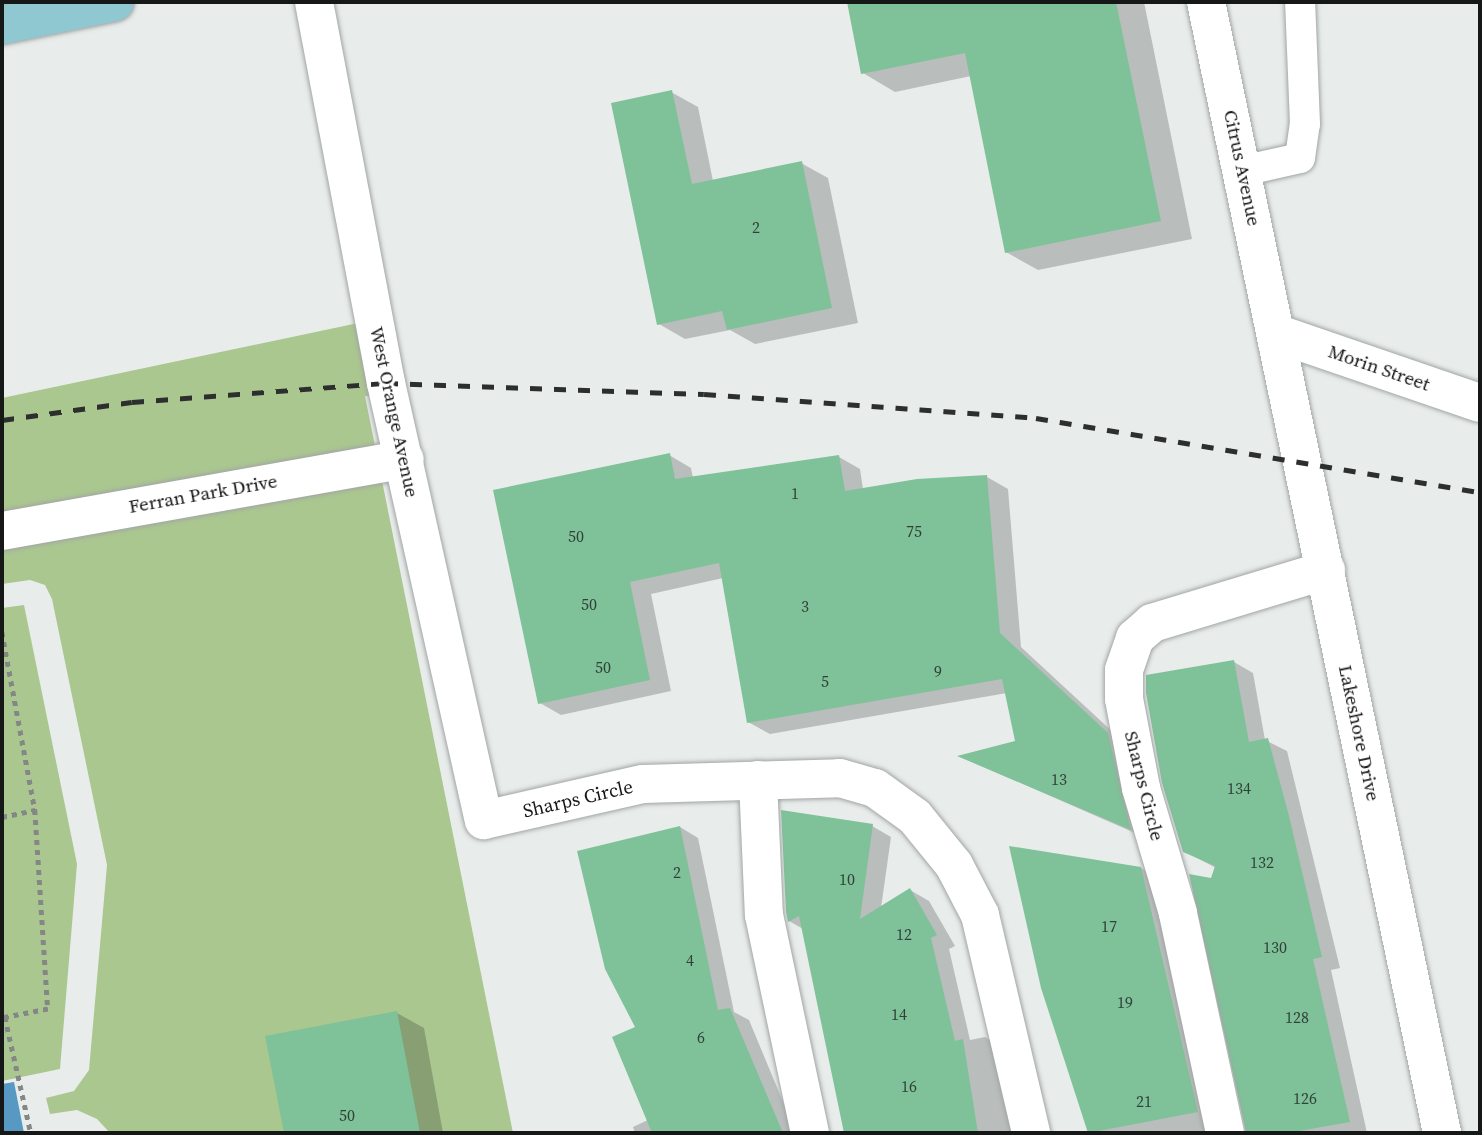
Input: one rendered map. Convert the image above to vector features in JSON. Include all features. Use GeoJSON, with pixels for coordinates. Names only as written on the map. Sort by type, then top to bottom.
{"type":"FeatureCollection","features":[{"type":"Feature","properties":{"kind":"main road"},"geometry":{"type":"LineString","coordinates":[[2,25],[115,2]]}},
{"type":"Feature","properties":{"kind":"street","name":"West Orange Avenue"},"geometry":{"type":"LineString","coordinates":[[314,2],[405,459],[484,821]]}},
{"type":"Feature","properties":{"kind":"street","name":"Citrus Avenue"},"geometry":{"type":"LineString","coordinates":[[1206,2],[1278,334]]}},
{"type":"Feature","properties":{"kind":"street","name":"Morin Street"},"geometry":{"type":"LineString","coordinates":[[1278,334],[1480,403]]}},
{"type":"Feature","properties":{"kind":"street","name":"Lakeshore Drive"},"geometry":{"type":"LineString","coordinates":[[1278,334],[1442,1133]]}},
{"type":"Feature","properties":{"kind":"street","name":"Ferran Park Drive"},"geometry":{"type":"LineString","coordinates":[[2,531],[405,459]]}},
{"type":"Feature","properties":{"kind":"street","name":"Sharps Circle"},"geometry":{"type":"LineString","coordinates":[[1225,1133],[1178,913],[1141,788],[1124,699],[1124,670],[1135,638],[1152,623],[1326,570]]}},
{"type":"Feature","properties":{"kind":"street","name":"Sharps Circle"},"geometry":{"type":"LineString","coordinates":[[484,821],[643,784],[841,778],[875,788],[915,817],[954,865],[979,915],[1031,1133]]}},
{"type":"Feature","properties":{"kind":"street"},"geometry":{"type":"LineString","coordinates":[[758,780],[764,915],[810,1133]]}},
{"type":"Feature","properties":{"kind":"lane"},"geometry":{"type":"LineString","coordinates":[[1242,171],[1300,158],[1306,124],[1300,2]]}},
{"type":"Feature","properties":{"kind":"path"},"geometry":{"type":"LineString","coordinates":[[2,632],[35,810],[48,1010],[3,1017],[31,1133]]}},
{"type":"Feature","properties":{"kind":"path"},"geometry":{"type":"LineString","coordinates":[[2,817],[35,810]]}},
{"type":"Feature","properties":{"kind":"green space"},"geometry":{"type":"Polygon","coordinates":[[[363,322],[394,397],[365,396],[513,1133],[110,1133],[97,1119],[77,1110],[50,1114],[46,1098],[74,1091],[89,1070],[107,865],[52,599],[45,585],[30,580],[2,584],[2,398],[363,322]]]}},
{"type":"Feature","properties":{"kind":"green space"},"geometry":{"type":"Polygon","coordinates":[[[24,605],[77,864],[60,1069],[2,1081],[2,608],[24,605]]]}},
{"type":"Feature","properties":{"kind":"water"},"geometry":{"type":"Polygon","coordinates":[[[14,1082],[24,1133],[2,1133],[2,1084],[14,1082]]]}},
{"type":"Feature","properties":{"kind":"building"},"geometry":{"type":"Polygon","coordinates":[[[847,2],[1116,2],[1161,221],[1005,253],[965,53],[861,74],[847,2]]]}},
{"type":"Feature","properties":{"kind":"building"},"geometry":{"type":"Polygon","coordinates":[[[672,90],[692,184],[802,161],[832,308],[727,330],[722,311],[657,325],[611,103],[672,90]]]}},
{"type":"Feature","properties":{"kind":"building"},"geometry":{"type":"Polygon","coordinates":[[[670,453],[675,479],[839,455],[845,491],[917,479],[987,475],[1000,633],[1108,733],[1131,830],[957,756],[1015,741],[1002,679],[747,723],[719,563],[630,582],[650,680],[538,704],[493,490],[670,453]]]}},
{"type":"Feature","properties":{"kind":"building"},"geometry":{"type":"Polygon","coordinates":[[[1234,660],[1249,742],[1268,738],[1289,816],[1322,957],[1313,959],[1350,1122],[1288,1133],[1246,1133],[1189,874],[1211,878],[1215,866],[1183,852],[1162,783],[1146,693],[1146,675],[1234,660]]]}},
{"type":"Feature","properties":{"kind":"building"},"geometry":{"type":"Polygon","coordinates":[[[781,810],[873,824],[860,919],[910,888],[937,935],[931,938],[955,1041],[963,1039],[978,1133],[844,1133],[799,916],[788,922],[786,912],[781,810]]]}},
{"type":"Feature","properties":{"kind":"building"},"geometry":{"type":"Polygon","coordinates":[[[680,826],[718,1010],[730,1008],[783,1133],[652,1133],[612,1037],[635,1027],[605,969],[577,851],[680,826]]]}},
{"type":"Feature","properties":{"kind":"building"},"geometry":{"type":"Polygon","coordinates":[[[1009,846],[1141,867],[1198,1112],[1088,1133],[1041,988],[1009,846]]]}},
{"type":"Feature","properties":{"kind":"building"},"geometry":{"type":"Polygon","coordinates":[[[397,1011],[420,1133],[284,1133],[265,1036],[397,1011]]]}},
{"type":"Feature","properties":{"kind":"railway"},"geometry":{"type":"LineString","coordinates":[[2,420],[132,402],[386,383],[704,394],[1036,418],[1480,492]]}}]}
